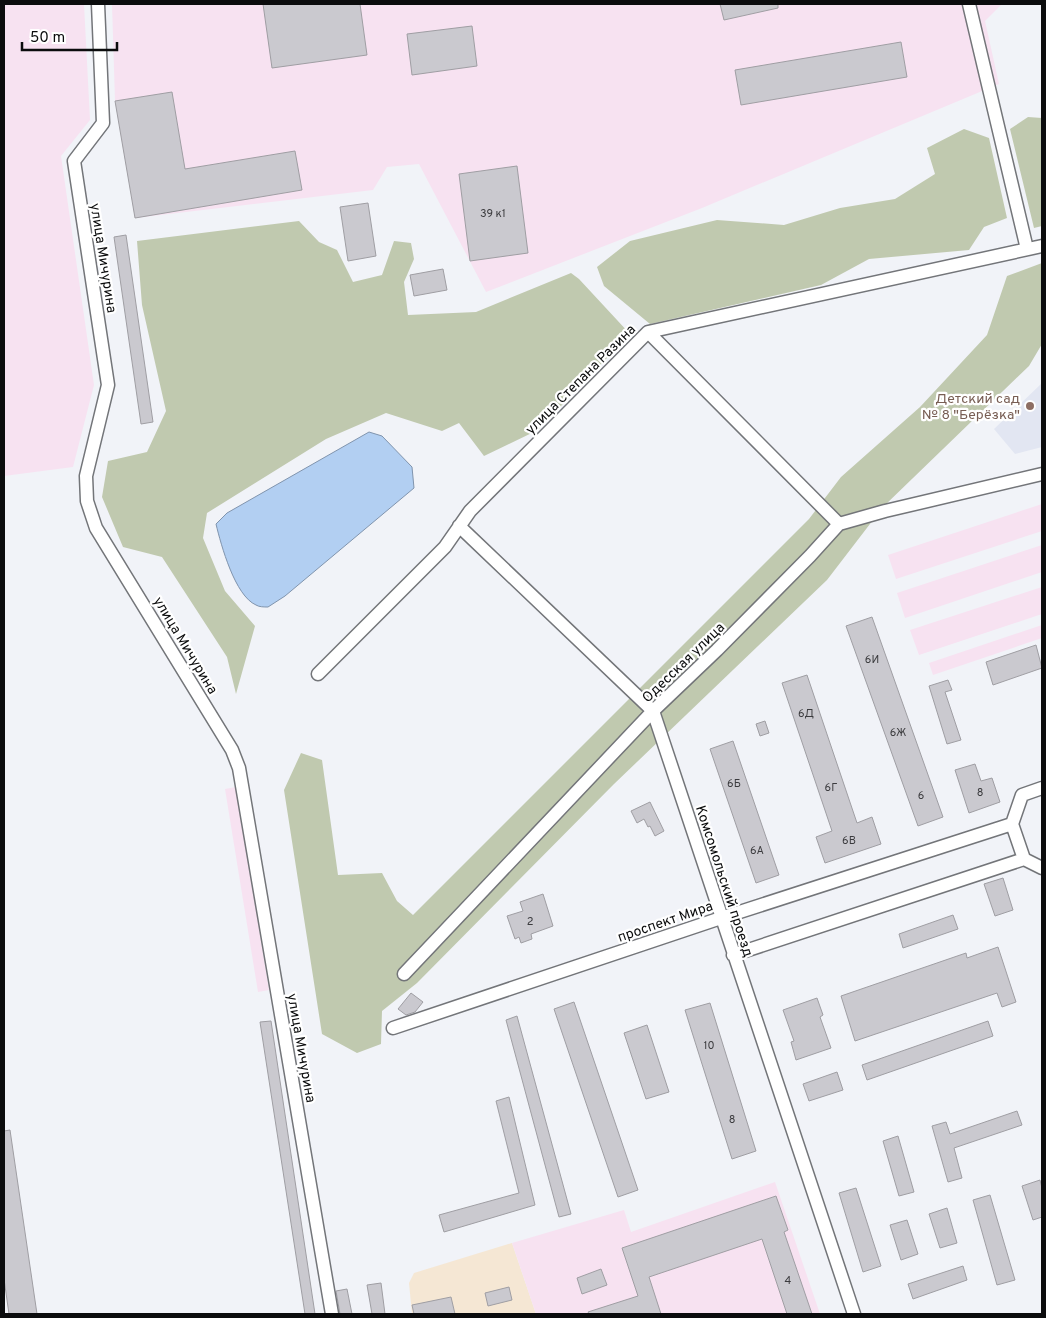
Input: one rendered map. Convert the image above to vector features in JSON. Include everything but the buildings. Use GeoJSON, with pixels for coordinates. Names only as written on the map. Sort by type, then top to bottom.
{"type":"FeatureCollection","features":[{"type":"Feature","properties":{"kind":"street","name":"улица Мичурина"},"geometry":{"type":"LineString","coordinates":[[98,4],[102,122],[74,161],[108,385],[86,476],[87,501],[96,528],[232,750],[239,768],[332,1314]]}},
{"type":"Feature","properties":{"kind":"street"},"geometry":{"type":"LineString","coordinates":[[969,4],[1027,249]]}},
{"type":"Feature","properties":{"kind":"street","name":"улица Степана Разина"},"geometry":{"type":"LineString","coordinates":[[318,674],[445,548],[470,511],[648,332],[1042,246]]}},
{"type":"Feature","properties":{"kind":"street"},"geometry":{"type":"LineString","coordinates":[[648,332],[839,524],[885,510],[1042,474]]}},
{"type":"Feature","properties":{"kind":"street","name":"Одесская улица"},"geometry":{"type":"LineString","coordinates":[[404,974],[653,711],[717,650],[839,524]]}},
{"type":"Feature","properties":{"kind":"street","name":"Комсомольский проезд"},"geometry":{"type":"LineString","coordinates":[[459,526],[653,711],[854,1314]]}},
{"type":"Feature","properties":{"kind":"street"},"geometry":{"type":"LineString","coordinates":[[1042,788],[1022,795],[1012,824],[1024,859],[1042,868]]}},
{"type":"Feature","properties":{"kind":"street","name":"проспект Мира"},"geometry":{"type":"LineString","coordinates":[[393,1028],[721,918],[1012,824]]}},
{"type":"Feature","properties":{"kind":"street"},"geometry":{"type":"LineString","coordinates":[[733,955],[1024,859]]}},
{"type":"Feature","properties":{"kind":"shaded area"},"geometry":{"type":"Polygon","coordinates":[[[4,4],[84,4],[90,120],[61,156],[94,385],[73,467],[4,476],[4,4]]]}},
{"type":"Feature","properties":{"kind":"shaded area"},"geometry":{"type":"Polygon","coordinates":[[[112,4],[1002,4],[985,21],[999,84],[702,208],[486,292],[419,164],[387,167],[373,190],[135,218],[115,101],[112,4]]]}},
{"type":"Feature","properties":{"kind":"shaded area","name":"Детский сад № 8 \"Берёзка\""},"geometry":{"type":"Polygon","coordinates":[[[1042,383],[1042,447],[1015,454],[994,429],[1042,383]]]}},
{"type":"Feature","properties":{"kind":"shaded area"},"geometry":{"type":"Polygon","coordinates":[[[1042,504],[1042,531],[896,579],[888,555],[1042,504]]]}},
{"type":"Feature","properties":{"kind":"shaded area"},"geometry":{"type":"Polygon","coordinates":[[[1042,545],[1042,572],[905,618],[897,593],[1042,545]]]}},
{"type":"Feature","properties":{"kind":"shaded area"},"geometry":{"type":"Polygon","coordinates":[[[1042,587],[1042,614],[919,655],[910,630],[1042,587]]]}},
{"type":"Feature","properties":{"kind":"shaded area"},"geometry":{"type":"Polygon","coordinates":[[[1042,625],[1042,638],[933,675],[929,663],[1042,625]]]}},
{"type":"Feature","properties":{"kind":"shaded area"},"geometry":{"type":"Polygon","coordinates":[[[236,787],[269,990],[258,992],[225,789],[236,787]]]}},
{"type":"Feature","properties":{"kind":"shaded area"},"geometry":{"type":"Polygon","coordinates":[[[775,1182],[820,1314],[536,1314],[512,1243],[624,1210],[631,1232],[775,1182]]]}},
{"type":"Feature","properties":{"kind":"shaded area"},"geometry":{"type":"Polygon","coordinates":[[[512,1243],[536,1314],[412,1314],[409,1283],[414,1273],[512,1243]]]}},
{"type":"Feature","properties":{"kind":"green space"},"geometry":{"type":"Polygon","coordinates":[[[1028,117],[1042,118],[1042,226],[1034,228],[1010,129],[1028,117]]]}},
{"type":"Feature","properties":{"kind":"green space"},"geometry":{"type":"Polygon","coordinates":[[[964,129],[989,138],[1007,218],[984,227],[969,250],[869,259],[821,285],[650,324],[604,286],[597,267],[630,241],[717,220],[784,225],[840,208],[895,199],[935,174],[927,148],[964,129]]]}},
{"type":"Feature","properties":{"kind":"green space"},"geometry":{"type":"Polygon","coordinates":[[[299,221],[319,242],[337,250],[353,282],[382,275],[394,241],[411,243],[414,259],[404,282],[408,315],[476,312],[571,273],[579,279],[630,334],[538,430],[484,456],[459,423],[442,431],[386,413],[326,439],[207,513],[203,538],[225,591],[255,626],[236,694],[227,657],[162,557],[123,547],[102,497],[108,461],[147,452],[166,411],[142,305],[137,241],[299,221]]]}},
{"type":"Feature","properties":{"kind":"green space"},"geometry":{"type":"Polygon","coordinates":[[[1042,263],[1042,344],[1029,366],[883,507],[827,580],[614,784],[417,983],[382,1011],[381,1044],[357,1053],[322,1034],[284,790],[301,753],[322,760],[338,875],[382,873],[397,901],[413,915],[809,519],[841,477],[920,407],[987,335],[1007,276],[1042,263]]]}},
{"type":"Feature","properties":{"kind":"water"},"geometry":{"type":"Polygon","coordinates":[[[369,432],[382,436],[412,467],[414,488],[285,596],[268,607],[260,607],[248,600],[235,581],[221,544],[216,524],[227,513],[369,432]]]}},
{"type":"Feature","properties":{"kind":"place","name":"Детский сад № 8 \"Берёзка\""},"geometry":{"type":"Point","coordinates":[1030,406]}}]}
